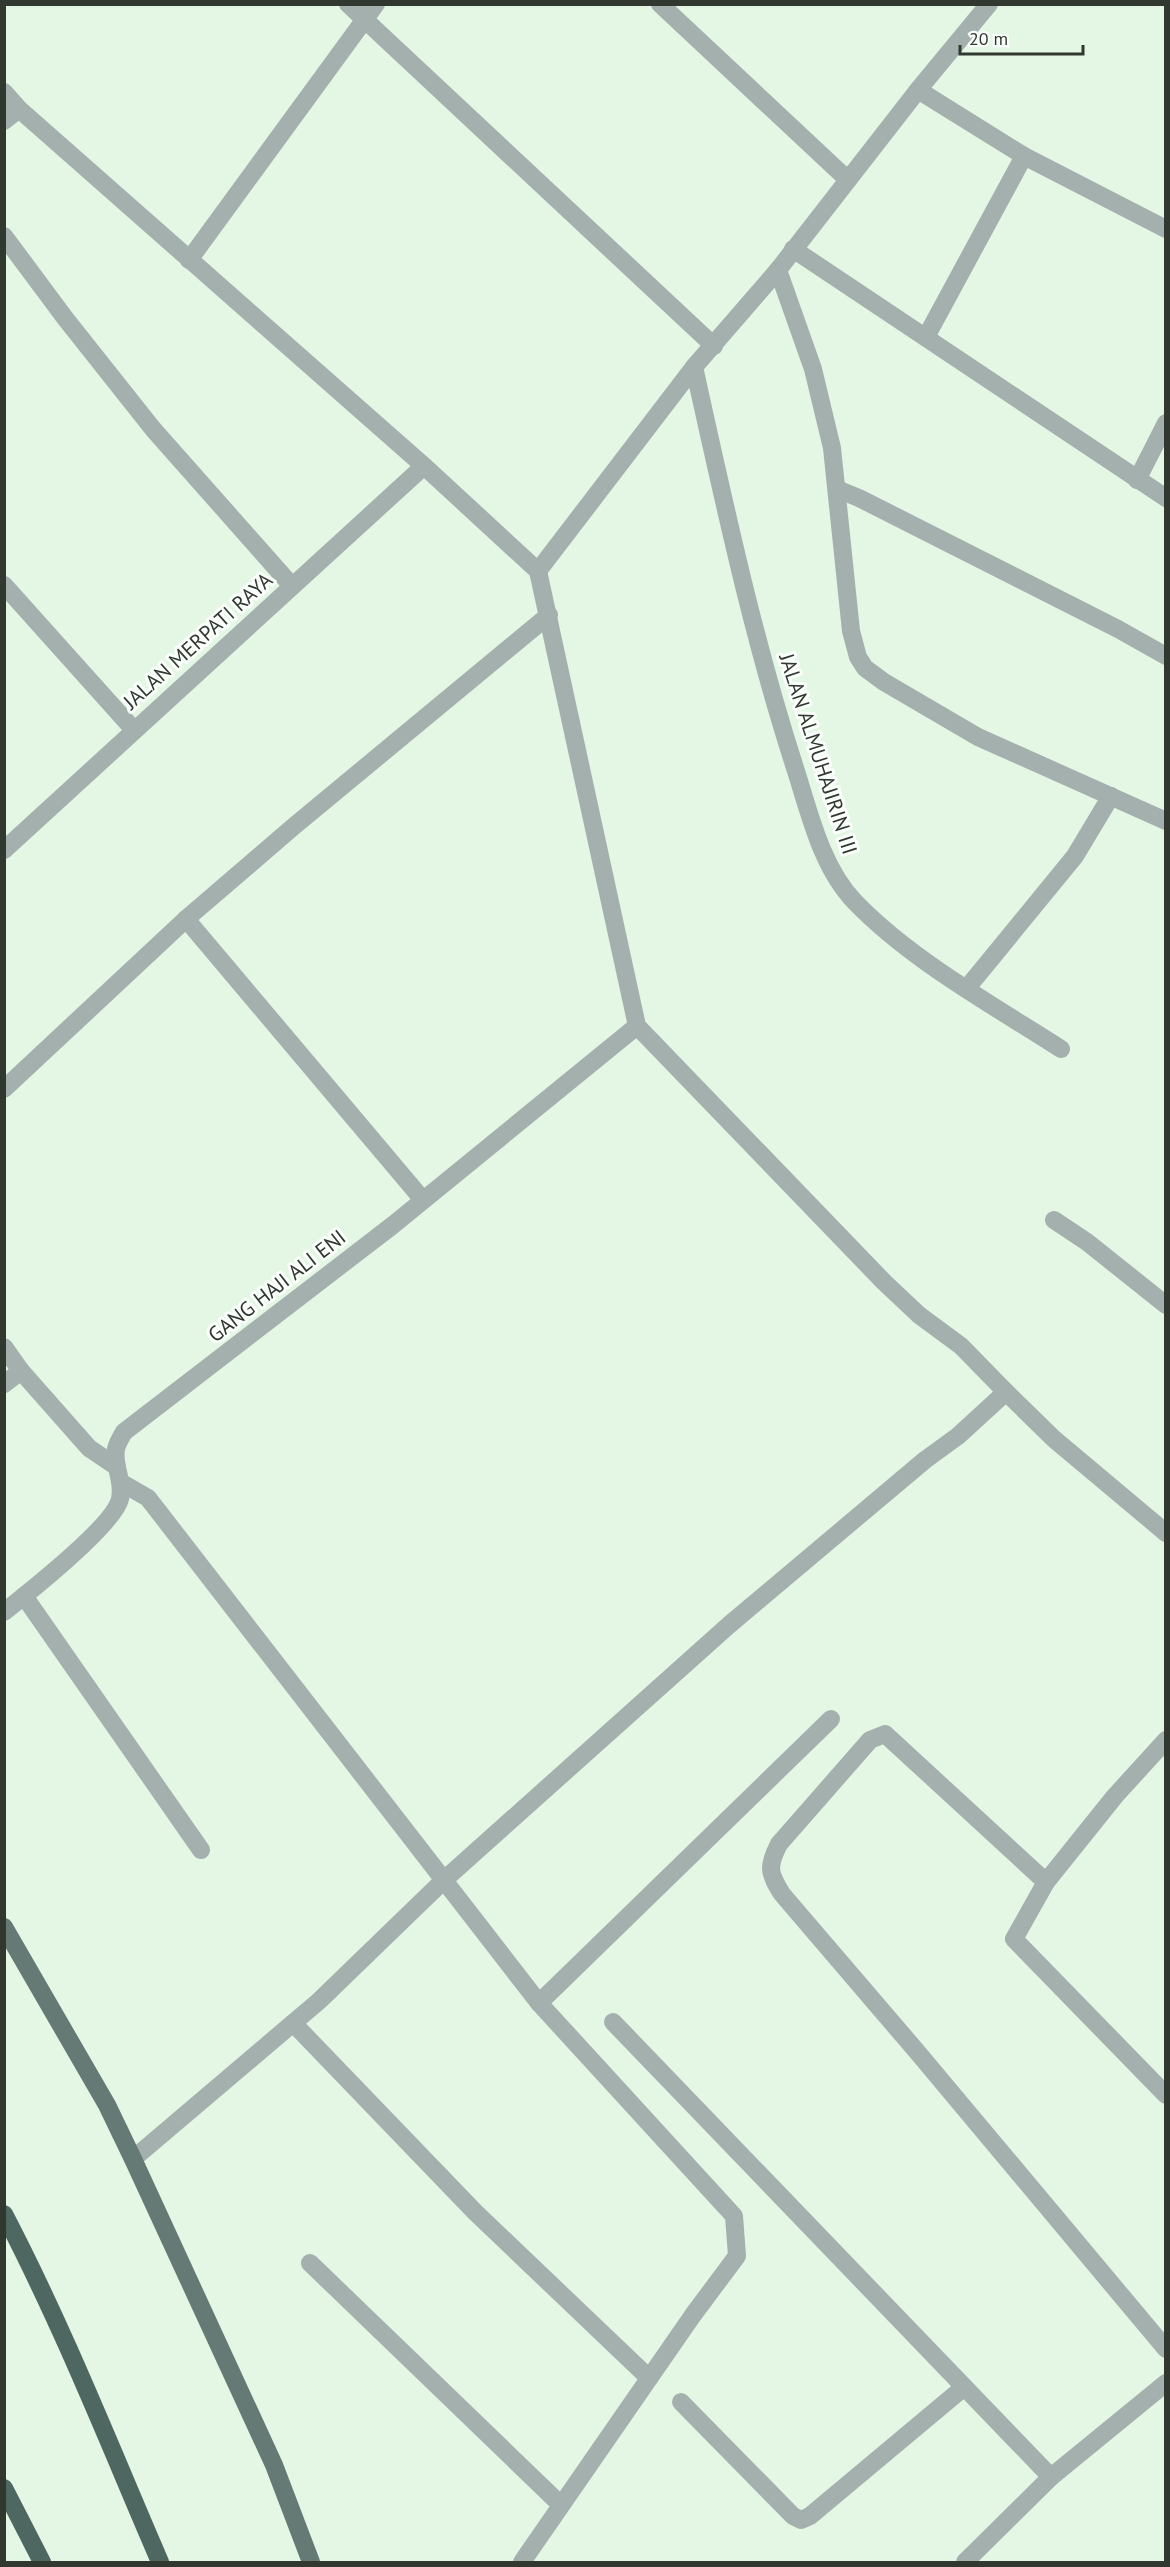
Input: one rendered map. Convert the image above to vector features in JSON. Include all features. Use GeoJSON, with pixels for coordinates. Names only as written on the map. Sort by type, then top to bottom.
{"type":"FeatureCollection","features":[{"type":"Feature","properties":{"kind":"highway"},"geometry":{"type":"LineString","coordinates":[[4,2214],[28,2259],[86,2388],[160,2562]]}},
{"type":"Feature","properties":{"kind":"highway"},"geometry":{"type":"LineString","coordinates":[[4,2488],[42,2562]]}},
{"type":"Feature","properties":{"kind":"main road"},"geometry":{"type":"LineString","coordinates":[[4,1927],[107,2105],[274,2465],[311,2562]]}},
{"type":"Feature","properties":{"kind":"street"},"geometry":{"type":"LineString","coordinates":[[348,4],[714,346]]}},
{"type":"Feature","properties":{"kind":"street"},"geometry":{"type":"LineString","coordinates":[[189,260],[376,4]]}},
{"type":"Feature","properties":{"kind":"street"},"geometry":{"type":"LineString","coordinates":[[660,4],[847,179]]}},
{"type":"Feature","properties":{"kind":"street"},"geometry":{"type":"LineString","coordinates":[[538,571],[694,367],[778,270],[847,179],[987,5]]}},
{"type":"Feature","properties":{"kind":"street"},"geometry":{"type":"LineString","coordinates":[[918,90],[1024,156],[1166,229]]}},
{"type":"Feature","properties":{"kind":"street"},"geometry":{"type":"LineString","coordinates":[[4,92],[19,109],[424,466],[538,571],[637,1026],[884,1282],[919,1315],[961,1346],[1054,1439],[1166,1533]]}},
{"type":"Feature","properties":{"kind":"street"},"geometry":{"type":"LineString","coordinates":[[4,121],[19,109]]}},
{"type":"Feature","properties":{"kind":"street"},"geometry":{"type":"LineString","coordinates":[[926,337],[1024,156]]}},
{"type":"Feature","properties":{"kind":"street"},"geometry":{"type":"LineString","coordinates":[[4,236],[65,318],[153,429],[292,586]]}},
{"type":"Feature","properties":{"kind":"street"},"geometry":{"type":"LineString","coordinates":[[793,249],[1166,498]]}},
{"type":"Feature","properties":{"kind":"street"},"geometry":{"type":"LineString","coordinates":[[778,270],[813,369],[832,448],[851,632],[858,657],[865,668],[884,682],[978,737],[1166,821]]}},
{"type":"Feature","properties":{"kind":"street","name":"JALAN ALMUHAJIRIN III"},"geometry":{"type":"LineString","coordinates":[[694,367],[731,534],[762,657],[789,751],[834,875],[854,901],[908,949],[1061,1049]]}},
{"type":"Feature","properties":{"kind":"street"},"geometry":{"type":"LineString","coordinates":[[1137,480],[1166,423]]}},
{"type":"Feature","properties":{"kind":"street","name":"JALAN MERPATI RAYA"},"geometry":{"type":"LineString","coordinates":[[4,850],[424,466]]}},
{"type":"Feature","properties":{"kind":"street"},"geometry":{"type":"LineString","coordinates":[[837,489],[860,498],[980,558],[1166,656]]}},
{"type":"Feature","properties":{"kind":"street"},"geometry":{"type":"LineString","coordinates":[[4,585],[134,730]]}},
{"type":"Feature","properties":{"kind":"street"},"geometry":{"type":"LineString","coordinates":[[4,1089],[186,919],[293,827],[549,615]]}},
{"type":"Feature","properties":{"kind":"street"},"geometry":{"type":"LineString","coordinates":[[967,988],[1075,856],[1111,796]]}},
{"type":"Feature","properties":{"kind":"street"},"geometry":{"type":"LineString","coordinates":[[186,919],[423,1200]]}},
{"type":"Feature","properties":{"kind":"street","name":"GANG HAJI ALI ENI"},"geometry":{"type":"LineString","coordinates":[[4,1612],[77,1550],[108,1519],[119,1502],[120,1475],[116,1449],[124,1432],[423,1200],[637,1026]]}},
{"type":"Feature","properties":{"kind":"street"},"geometry":{"type":"LineString","coordinates":[[1054,1220],[1087,1242],[1166,1305]]}},
{"type":"Feature","properties":{"kind":"street"},"geometry":{"type":"LineString","coordinates":[[4,1347],[21,1371],[90,1448],[148,1498],[539,2003],[734,2216],[737,2256],[649,2378],[522,2562]]}},
{"type":"Feature","properties":{"kind":"street"},"geometry":{"type":"LineString","coordinates":[[4,1384],[21,1371]]}},
{"type":"Feature","properties":{"kind":"street"},"geometry":{"type":"LineString","coordinates":[[133,2159],[319,2001],[444,1880],[729,1625],[925,1460],[958,1436],[1006,1392]]}},
{"type":"Feature","properties":{"kind":"street"},"geometry":{"type":"LineString","coordinates":[[24,1596],[201,1850]]}},
{"type":"Feature","properties":{"kind":"street"},"geometry":{"type":"LineString","coordinates":[[539,2003],[831,1719]]}},
{"type":"Feature","properties":{"kind":"street"},"geometry":{"type":"LineString","coordinates":[[1046,1882],[885,1734],[870,1740],[779,1844],[771,1860],[771,1876],[782,1894],[1166,2349]]}},
{"type":"Feature","properties":{"kind":"street"},"geometry":{"type":"LineString","coordinates":[[1166,1740],[1115,1796],[1046,1882],[1014,1939],[1166,2095]]}},
{"type":"Feature","properties":{"kind":"street"},"geometry":{"type":"LineString","coordinates":[[613,2022],[1051,2477]]}},
{"type":"Feature","properties":{"kind":"street"},"geometry":{"type":"LineString","coordinates":[[293,2023],[475,2212],[649,2378]]}},
{"type":"Feature","properties":{"kind":"street"},"geometry":{"type":"LineString","coordinates":[[310,2263],[561,2505]]}},
{"type":"Feature","properties":{"kind":"street"},"geometry":{"type":"LineString","coordinates":[[965,2562],[1051,2477],[1166,2383]]}},
{"type":"Feature","properties":{"kind":"street"},"geometry":{"type":"LineString","coordinates":[[681,2402],[793,2517],[801,2520],[810,2516],[963,2388]]}}]}
